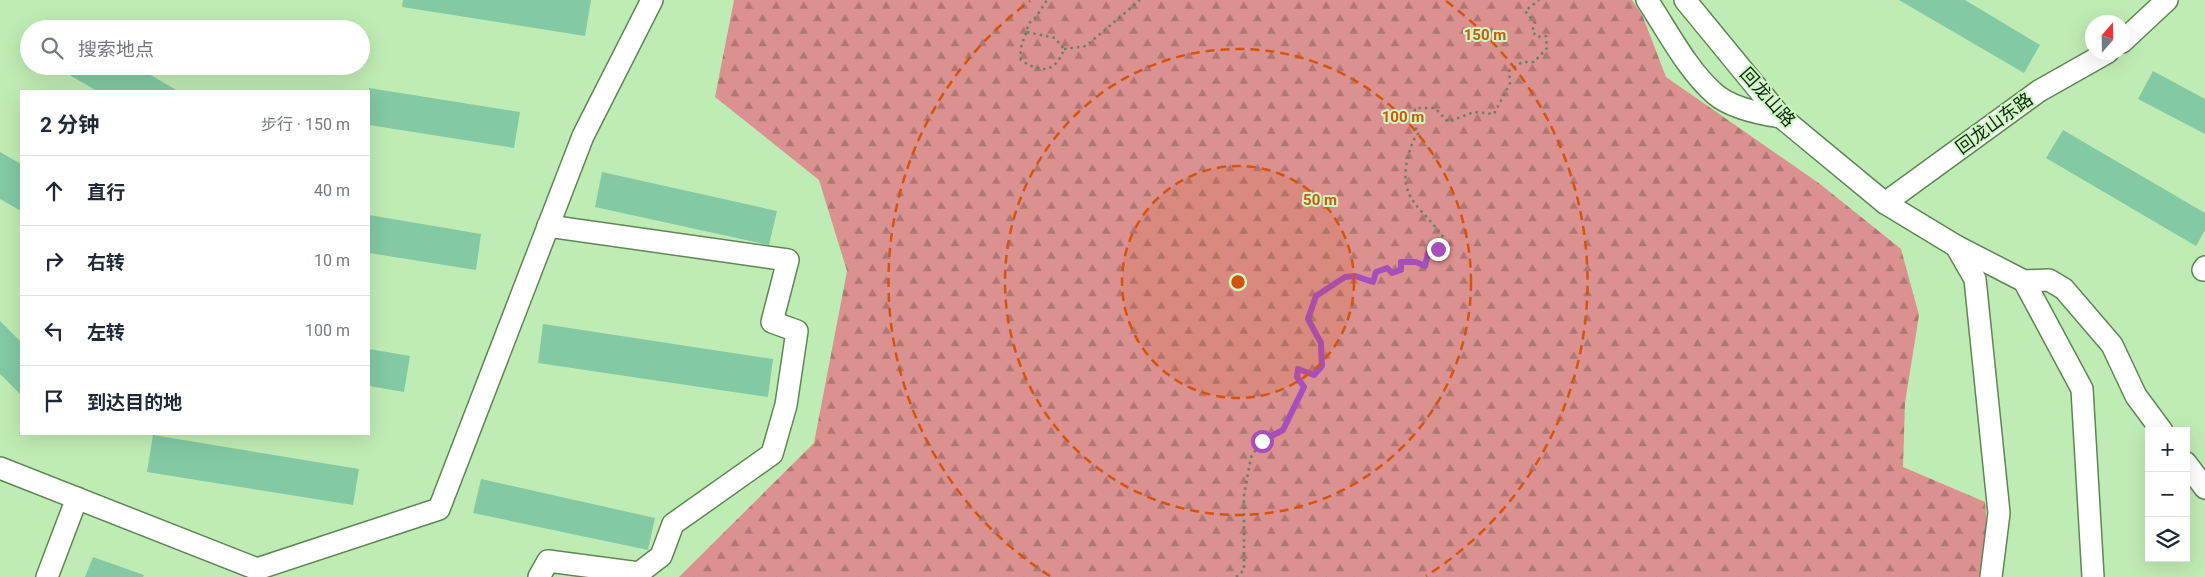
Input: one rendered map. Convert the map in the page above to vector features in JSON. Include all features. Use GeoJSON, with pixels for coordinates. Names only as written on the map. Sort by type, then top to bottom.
{"type":"FeatureCollection","features":[{"type":"Feature","properties":{"kind":"street"},"geometry":{"type":"LineString","coordinates":[[0,468],[256,569],[270,571],[439,509],[583,136],[652,0]]}},
{"type":"Feature","properties":{"kind":"street"},"geometry":{"type":"LineString","coordinates":[[1647,0],[1690,65],[1716,95],[1755,113],[1781,117]]}},
{"type":"Feature","properties":{"kind":"street","name":"回龙山路"},"geometry":{"type":"LineString","coordinates":[[1685,0],[1781,117],[1885,203],[1956,246],[2024,281]]}},
{"type":"Feature","properties":{"kind":"street"},"geometry":{"type":"LineString","coordinates":[[2130,35],[2167,0]]}},
{"type":"Feature","properties":{"kind":"street","name":"回龙山东路"},"geometry":{"type":"LineString","coordinates":[[1885,203],[2039,90],[2093,60]]}},
{"type":"Feature","properties":{"kind":"street"},"geometry":{"type":"LineString","coordinates":[[539,577],[548,561],[639,573],[661,556],[673,524],[772,454],[786,406],[797,331],[772,322],[788,260],[548,226]]}},
{"type":"Feature","properties":{"kind":"street"},"geometry":{"type":"LineString","coordinates":[[1956,246],[1975,279],[1999,513],[1991,577]]}},
{"type":"Feature","properties":{"kind":"street"},"geometry":{"type":"LineString","coordinates":[[2093,577],[2082,389],[2024,281],[2049,280],[2064,289],[2112,345],[2136,396],[2159,427]]}},
{"type":"Feature","properties":{"kind":"street"},"geometry":{"type":"LineString","coordinates":[[2190,468],[2205,488]]}},
{"type":"Feature","properties":{"kind":"street"},"geometry":{"type":"LineString","coordinates":[[47,577],[77,498]]}},
{"type":"Feature","properties":{"kind":"path"},"geometry":{"type":"LineString","coordinates":[[1048,0],[1036,17],[1028,24],[1027,32],[1019,45],[1021,60],[1034,69],[1049,68],[1059,62],[1064,49]]}},
{"type":"Feature","properties":{"kind":"path"},"geometry":{"type":"LineString","coordinates":[[1064,49],[1086,46],[1140,0]]}},
{"type":"Feature","properties":{"kind":"path"},"geometry":{"type":"LineString","coordinates":[[1236,577],[1244,570],[1244,495],[1251,457],[1262,441],[1283,430],[1304,387],[1297,377],[1298,369],[1314,375],[1322,366],[1321,343],[1308,319],[1316,296],[1345,277],[1355,276],[1373,282],[1376,272],[1387,268],[1392,273],[1401,270],[1401,262],[1416,262],[1425,266],[1428,253],[1438,249],[1445,240],[1437,228],[1420,212],[1406,189],[1406,168],[1412,139],[1419,133],[1414,126],[1415,108],[1435,108],[1448,122],[1474,112],[1494,114],[1510,84],[1509,71],[1522,62],[1534,62],[1547,48],[1546,36],[1537,37],[1532,31],[1535,23],[1524,11],[1538,0]]}},
{"type":"Feature","properties":{"kind":"path"},"geometry":{"type":"LineString","coordinates":[[1027,32],[1055,38],[1064,49]]}},
{"type":"Feature","properties":{"kind":"green space"},"geometry":{"type":"Polygon","coordinates":[[[734,0],[1632,0],[1643,17],[1666,77],[1820,184],[1901,249],[1919,315],[1905,403],[1903,467],[1985,502],[1990,563],[1985,577],[679,577],[814,443],[847,271],[819,180],[715,97],[734,0]]]}},
{"type":"Feature","properties":{"kind":"building"},"geometry":{"type":"Polygon","coordinates":[[[403,0],[591,0],[585,36],[402,7],[403,0]]]}},
{"type":"Feature","properties":{"kind":"building"},"geometry":{"type":"Polygon","coordinates":[[[1899,0],[1965,0],[2040,45],[2024,73],[1899,0]]]}},
{"type":"Feature","properties":{"kind":"building"},"geometry":{"type":"Polygon","coordinates":[[[2153,71],[2205,99],[2205,134],[2138,99],[2153,71]]]}},
{"type":"Feature","properties":{"kind":"building"},"geometry":{"type":"Polygon","coordinates":[[[69,75],[150,75],[176,90],[95,90],[69,75]]]}},
{"type":"Feature","properties":{"kind":"building"},"geometry":{"type":"Polygon","coordinates":[[[369,88],[520,112],[514,148],[370,125],[369,88]]]}},
{"type":"Feature","properties":{"kind":"building"},"geometry":{"type":"Polygon","coordinates":[[[2063,130],[2205,213],[2205,230],[2196,246],[2046,158],[2063,130]]]}},
{"type":"Feature","properties":{"kind":"building"},"geometry":{"type":"Polygon","coordinates":[[[0,152],[20,163],[20,210],[0,199],[0,152]]]}},
{"type":"Feature","properties":{"kind":"building"},"geometry":{"type":"Polygon","coordinates":[[[602,172],[777,211],[769,245],[595,207],[602,172]]]}},
{"type":"Feature","properties":{"kind":"building"},"geometry":{"type":"Polygon","coordinates":[[[370,215],[481,234],[476,270],[370,253],[370,215]]]}},
{"type":"Feature","properties":{"kind":"building"},"geometry":{"type":"Polygon","coordinates":[[[0,321],[20,341],[20,394],[0,374],[0,321]]]}},
{"type":"Feature","properties":{"kind":"building"},"geometry":{"type":"Polygon","coordinates":[[[543,324],[773,359],[768,397],[538,363],[543,324]]]}},
{"type":"Feature","properties":{"kind":"building"},"geometry":{"type":"Polygon","coordinates":[[[370,349],[410,356],[404,392],[370,386],[370,349]]]}},
{"type":"Feature","properties":{"kind":"building"},"geometry":{"type":"Polygon","coordinates":[[[153,435],[359,469],[353,505],[147,472],[153,435]]]}},
{"type":"Feature","properties":{"kind":"building"},"geometry":{"type":"Polygon","coordinates":[[[481,479],[655,518],[648,550],[473,513],[481,479]]]}},
{"type":"Feature","properties":{"kind":"building"},"geometry":{"type":"Polygon","coordinates":[[[93,557],[144,575],[143,577],[85,577],[93,557]]]}},
{"type":"Feature","properties":{"kind":"route"},"geometry":{"type":"LineString","coordinates":[[1262,441],[1283,430],[1304,387],[1297,377],[1298,369],[1314,375],[1322,366],[1321,343],[1308,319],[1316,296],[1345,277],[1355,276],[1373,282],[1376,272],[1387,268],[1392,273],[1401,270],[1401,262],[1416,262],[1425,266],[1428,253],[1438,249]]}}]}
